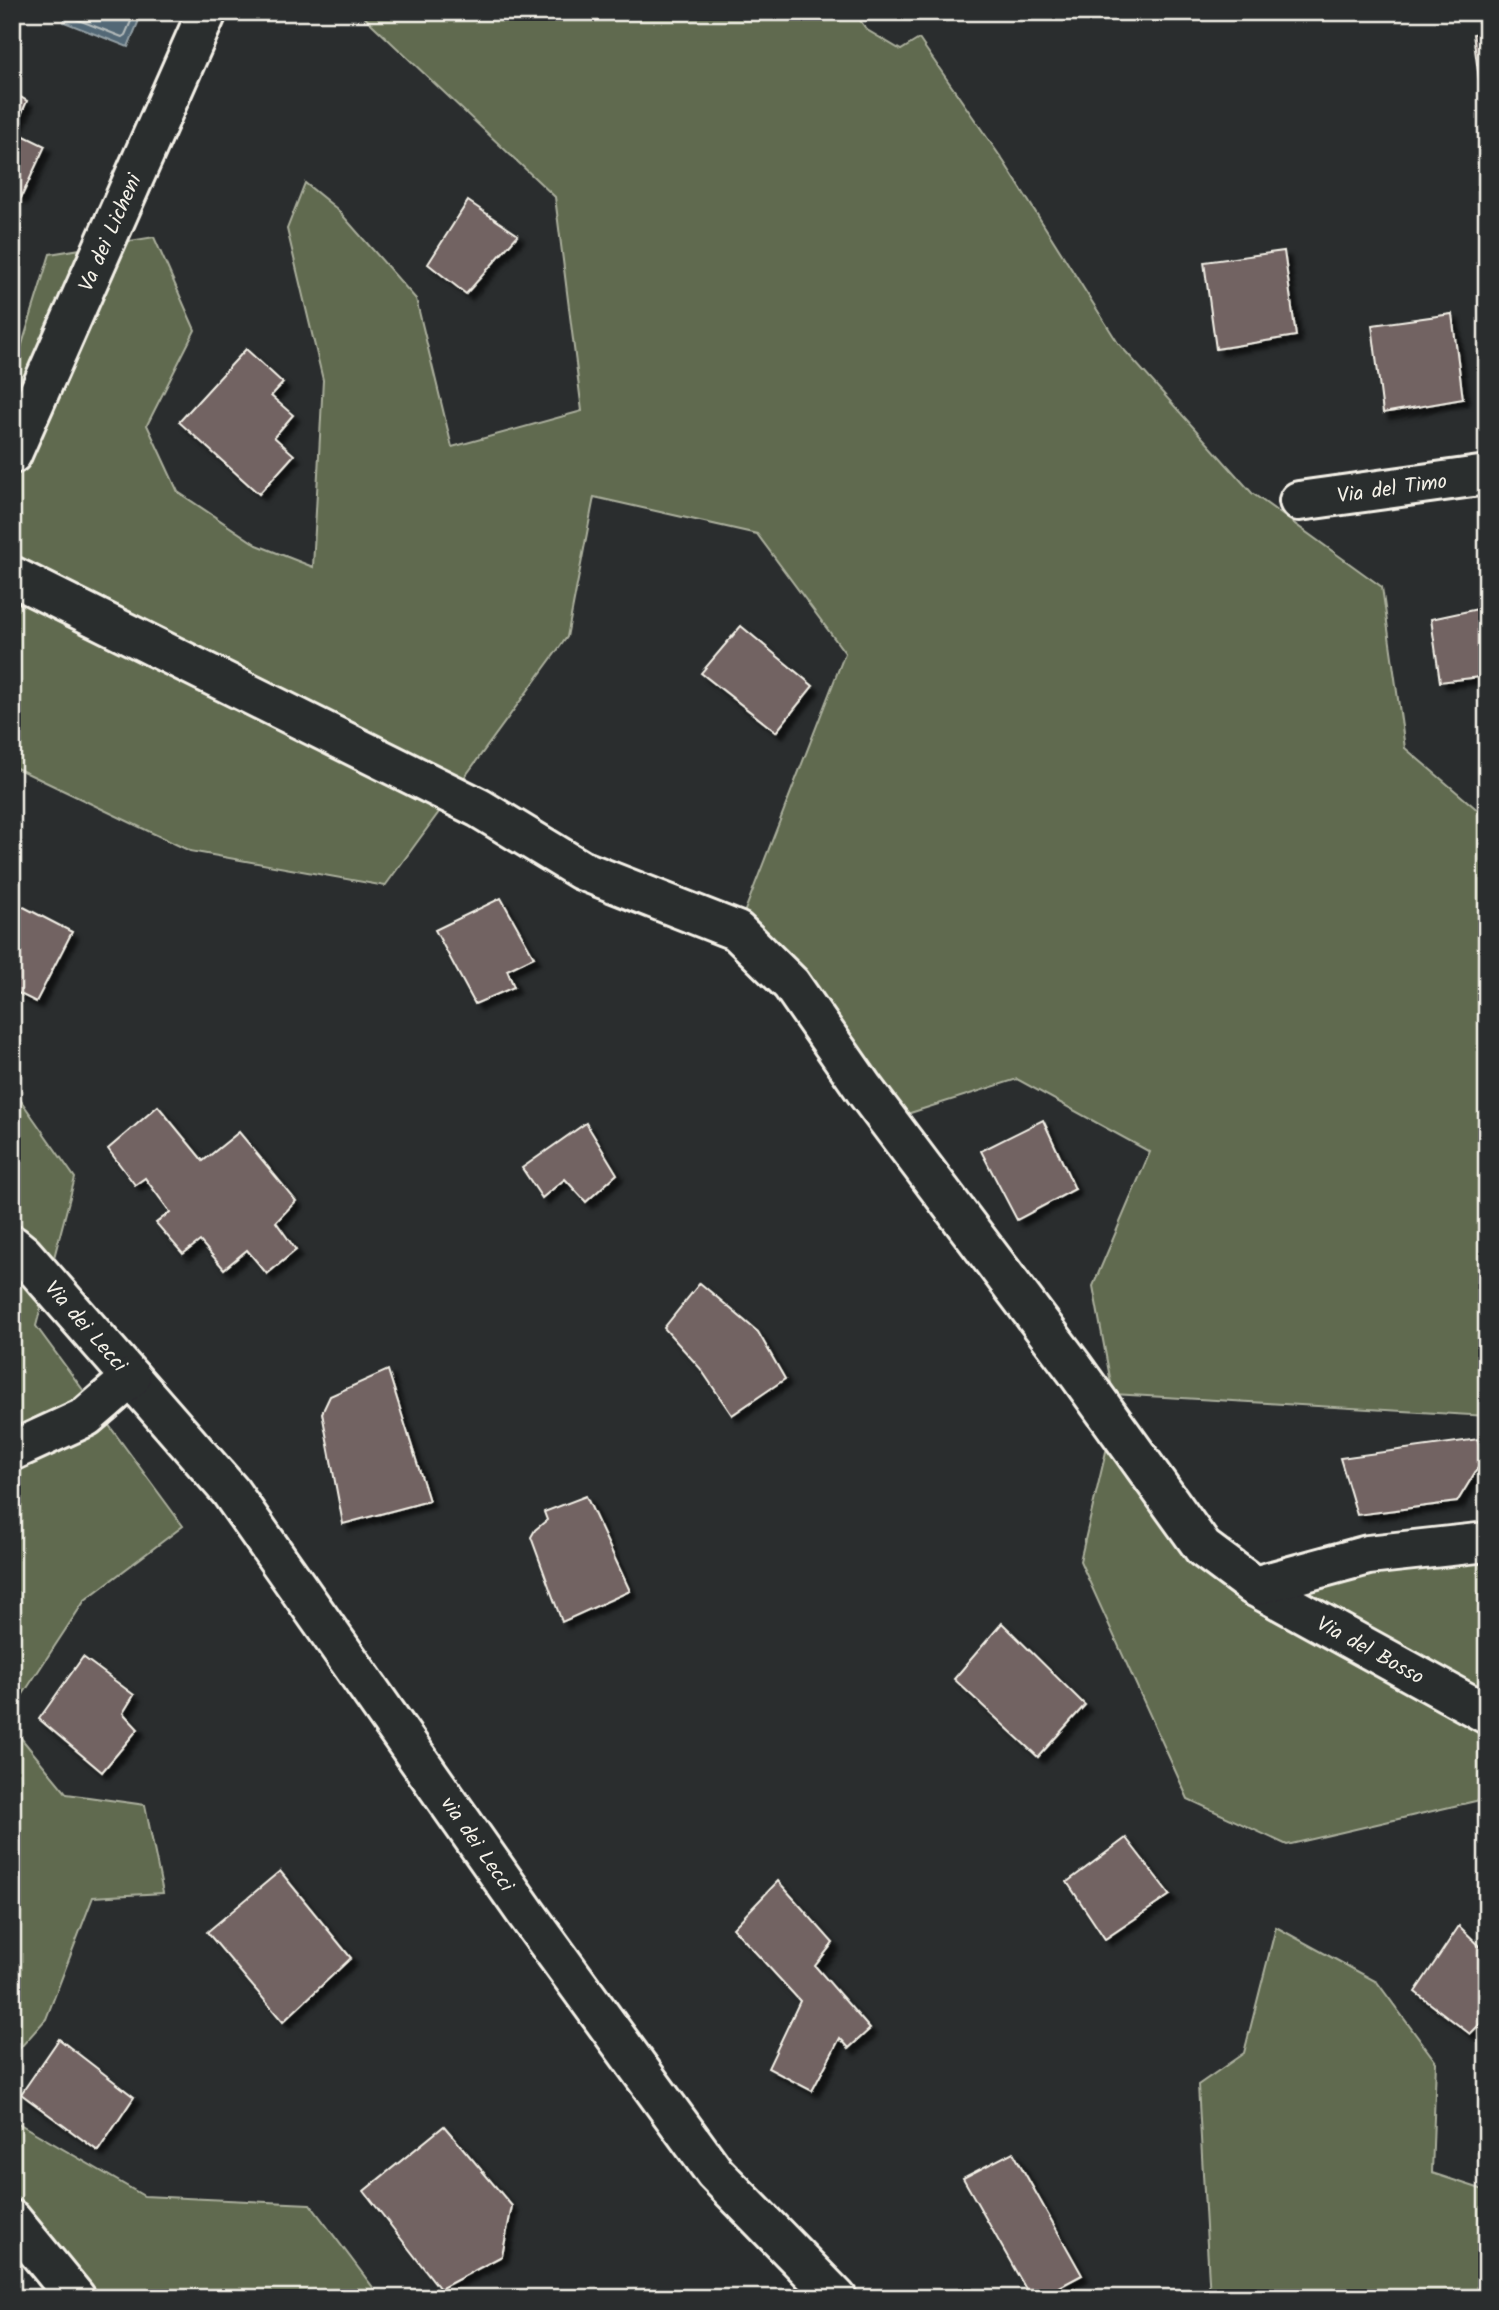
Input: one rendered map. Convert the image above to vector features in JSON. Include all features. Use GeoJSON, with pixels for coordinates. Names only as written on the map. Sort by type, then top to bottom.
{"type":"FeatureCollection","features":[{"type":"Feature","properties":{"kind":"street","name":"Va dei Licheni"},"geometry":{"type":"LineString","coordinates":[[12,454],[206,12]]}},
{"type":"Feature","properties":{"kind":"street","name":"Via del Timo"},"geometry":{"type":"LineString","coordinates":[[1299,500],[1487,475]]}},
{"type":"Feature","properties":{"kind":"street","name":"Via del Bosso"},"geometry":{"type":"LineString","coordinates":[[12,576],[479,808],[581,870],[737,931],[792,984],[864,1089],[1074,1368],[1203,1548],[1254,1586],[1487,1714]]}},
{"type":"Feature","properties":{"kind":"street","name":"Via dei Lecci"},"geometry":{"type":"LineString","coordinates":[[12,1245],[23,1254],[131,1378]]}},
{"type":"Feature","properties":{"kind":"street"},"geometry":{"type":"LineString","coordinates":[[12,1451],[86,1418],[131,1378]]}},
{"type":"Feature","properties":{"kind":"street","name":"via dei Lecci"},"geometry":{"type":"LineString","coordinates":[[131,1378],[230,1491],[526,1913],[715,2173],[837,2298]]}},
{"type":"Feature","properties":{"kind":"street"},"geometry":{"type":"LineString","coordinates":[[1254,1586],[1368,1555],[1487,1542]]}},
{"type":"Feature","properties":{"kind":"street"},"geometry":{"type":"LineString","coordinates":[[12,2220],[76,2298]]}},
{"type":"Feature","properties":{"kind":"green space"},"geometry":{"type":"Polygon","coordinates":[[[359,12],[854,12],[867,30],[901,50],[919,39],[1004,162],[1118,343],[1252,493],[1382,587],[1405,748],[1487,818],[1487,1416],[1113,1394],[1093,1286],[1150,1152],[1017,1079],[888,1120],[737,931],[845,653],[757,534],[594,497],[567,637],[385,886],[190,851],[12,766],[12,377],[50,254],[154,237],[195,330],[147,425],[178,492],[257,545],[313,567],[323,380],[287,229],[305,183],[337,209],[416,299],[452,447],[582,411],[555,197],[359,12]]]}},
{"type":"Feature","properties":{"kind":"green space"},"geometry":{"type":"Polygon","coordinates":[[[12,1088],[75,1178],[36,1326],[183,1526],[85,1600],[12,1711],[12,1088]]]}},
{"type":"Feature","properties":{"kind":"green space"},"geometry":{"type":"Polygon","coordinates":[[[1113,1422],[1272,1596],[1487,1534],[1487,1796],[1484,1799],[1287,1845],[1188,1799],[1080,1561],[1113,1422]]]}},
{"type":"Feature","properties":{"kind":"green space"},"geometry":{"type":"Polygon","coordinates":[[[12,1727],[67,1794],[145,1805],[163,1893],[93,1897],[46,2019],[12,2057],[12,1727]]]}},
{"type":"Feature","properties":{"kind":"green space"},"geometry":{"type":"Polygon","coordinates":[[[1276,1927],[1377,1982],[1436,2062],[1432,2173],[1487,2191],[1487,2298],[1210,2298],[1198,2085],[1244,2053],[1276,1927]]]}},
{"type":"Feature","properties":{"kind":"green space"},"geometry":{"type":"Polygon","coordinates":[[[12,2115],[18,2123],[144,2196],[310,2204],[381,2298],[76,2298],[12,2220],[12,2115]]]}},
{"type":"Feature","properties":{"kind":"water"},"geometry":{"type":"Polygon","coordinates":[[[68,12],[142,13],[128,47],[64,22],[68,12]]]}},
{"type":"Feature","properties":{"kind":"building"},"geometry":{"type":"Polygon","coordinates":[[[1487,32],[1487,78],[1479,79],[1473,34],[1487,32]]]}},
{"type":"Feature","properties":{"kind":"building"},"geometry":{"type":"Polygon","coordinates":[[[12,92],[27,101],[14,131],[45,146],[21,198],[12,194],[12,92]]]}},
{"type":"Feature","properties":{"kind":"building"},"geometry":{"type":"Polygon","coordinates":[[[468,201],[518,235],[466,294],[428,264],[468,201]]]}},
{"type":"Feature","properties":{"kind":"building"},"geometry":{"type":"Polygon","coordinates":[[[1284,251],[1296,336],[1216,349],[1204,262],[1284,251]]]}},
{"type":"Feature","properties":{"kind":"building"},"geometry":{"type":"Polygon","coordinates":[[[1452,314],[1463,399],[1383,413],[1372,325],[1452,314]]]}},
{"type":"Feature","properties":{"kind":"building"},"geometry":{"type":"Polygon","coordinates":[[[246,349],[283,383],[271,396],[293,415],[274,437],[294,455],[259,494],[179,422],[246,349]]]}},
{"type":"Feature","properties":{"kind":"building"},"geometry":{"type":"Polygon","coordinates":[[[1487,607],[1487,676],[1440,682],[1431,619],[1487,607]]]}},
{"type":"Feature","properties":{"kind":"building"},"geometry":{"type":"Polygon","coordinates":[[[741,626],[813,686],[776,732],[701,673],[741,626]]]}},
{"type":"Feature","properties":{"kind":"building"},"geometry":{"type":"Polygon","coordinates":[[[501,898],[534,957],[507,970],[514,987],[475,1004],[435,930],[501,898]]]}},
{"type":"Feature","properties":{"kind":"building"},"geometry":{"type":"Polygon","coordinates":[[[12,901],[72,932],[36,1002],[12,990],[12,901]]]}},
{"type":"Feature","properties":{"kind":"building"},"geometry":{"type":"Polygon","coordinates":[[[158,1106],[203,1161],[239,1132],[296,1201],[276,1222],[296,1250],[267,1274],[247,1250],[224,1269],[200,1241],[183,1254],[156,1223],[170,1212],[145,1178],[135,1185],[108,1149],[158,1106]]]}},
{"type":"Feature","properties":{"kind":"building"},"geometry":{"type":"Polygon","coordinates":[[[1043,1120],[1075,1189],[1017,1220],[981,1151],[1043,1120]]]}},
{"type":"Feature","properties":{"kind":"building"},"geometry":{"type":"Polygon","coordinates":[[[586,1123],[617,1174],[586,1202],[565,1179],[542,1198],[522,1168],[586,1123]]]}},
{"type":"Feature","properties":{"kind":"building"},"geometry":{"type":"Polygon","coordinates":[[[700,1283],[758,1332],[785,1379],[732,1415],[700,1368],[664,1328],[700,1283]]]}},
{"type":"Feature","properties":{"kind":"building"},"geometry":{"type":"Polygon","coordinates":[[[388,1370],[429,1501],[343,1524],[322,1413],[330,1396],[388,1370]]]}},
{"type":"Feature","properties":{"kind":"building"},"geometry":{"type":"Polygon","coordinates":[[[1478,1439],[1482,1461],[1457,1502],[1357,1515],[1340,1458],[1478,1439]]]}},
{"type":"Feature","properties":{"kind":"building"},"geometry":{"type":"Polygon","coordinates":[[[586,1496],[630,1591],[562,1622],[531,1537],[547,1520],[544,1512],[586,1496]]]}},
{"type":"Feature","properties":{"kind":"building"},"geometry":{"type":"Polygon","coordinates":[[[1002,1623],[1085,1705],[1038,1757],[954,1679],[1002,1623]]]}},
{"type":"Feature","properties":{"kind":"building"},"geometry":{"type":"Polygon","coordinates":[[[83,1657],[134,1695],[123,1713],[138,1729],[102,1772],[39,1719],[83,1657]]]}},
{"type":"Feature","properties":{"kind":"building"},"geometry":{"type":"Polygon","coordinates":[[[1126,1838],[1170,1895],[1105,1939],[1067,1882],[1126,1838]]]}},
{"type":"Feature","properties":{"kind":"building"},"geometry":{"type":"Polygon","coordinates":[[[280,1871],[351,1958],[283,2022],[207,1932],[280,1871]]]}},
{"type":"Feature","properties":{"kind":"building"},"geometry":{"type":"Polygon","coordinates":[[[778,1881],[833,1943],[815,1966],[870,2029],[849,2048],[840,2038],[812,2091],[768,2068],[800,2001],[733,1928],[778,1881]]]}},
{"type":"Feature","properties":{"kind":"building"},"geometry":{"type":"Polygon","coordinates":[[[1459,1926],[1487,1953],[1487,2017],[1470,2034],[1415,1992],[1459,1926]]]}},
{"type":"Feature","properties":{"kind":"building"},"geometry":{"type":"Polygon","coordinates":[[[59,2039],[134,2097],[98,2151],[21,2094],[59,2039]]]}},
{"type":"Feature","properties":{"kind":"building"},"geometry":{"type":"Polygon","coordinates":[[[444,2126],[512,2206],[502,2256],[440,2289],[364,2191],[444,2126]]]}},
{"type":"Feature","properties":{"kind":"building"},"geometry":{"type":"Polygon","coordinates":[[[1013,2152],[1082,2275],[1039,2298],[1031,2298],[963,2178],[1013,2152]]]}}]}
